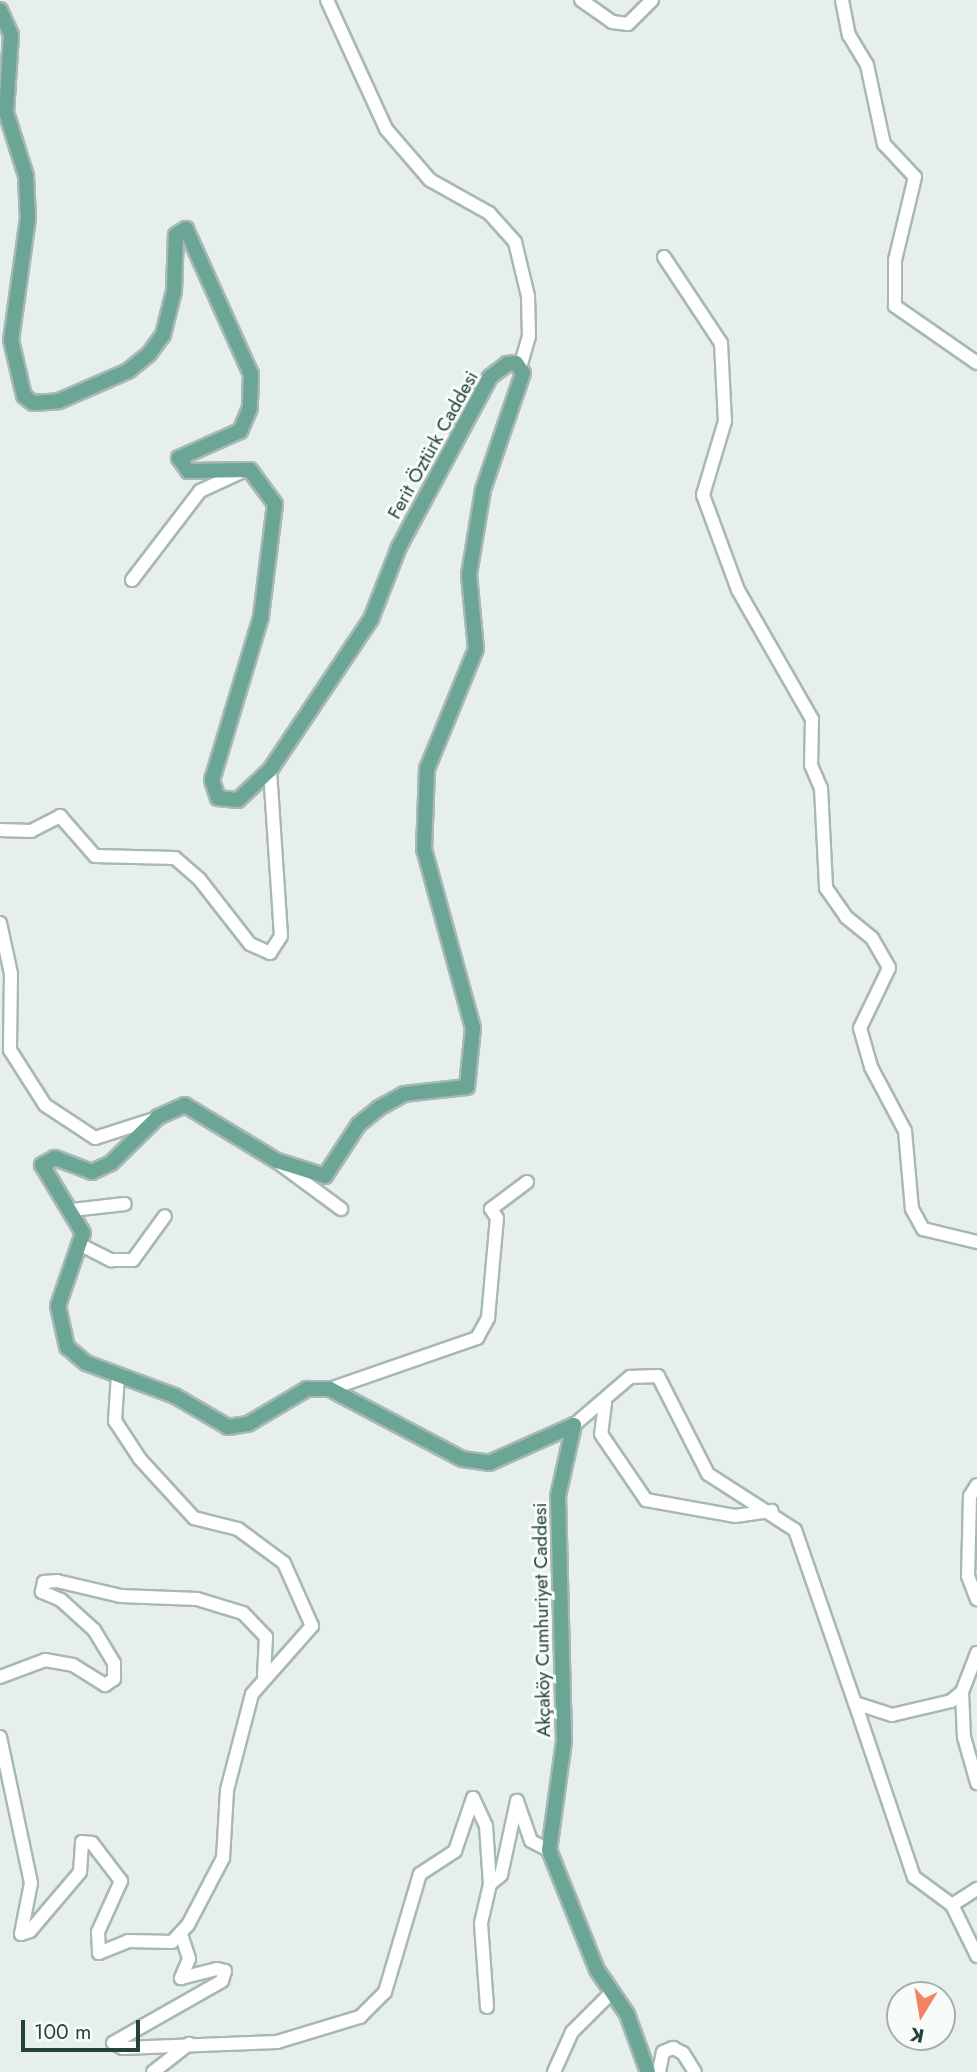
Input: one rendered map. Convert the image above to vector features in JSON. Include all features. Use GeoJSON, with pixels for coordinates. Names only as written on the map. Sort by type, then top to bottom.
{"type":"FeatureCollection","features":[{"type":"Feature","properties":{"kind":"main road"},"geometry":{"type":"LineString","coordinates":[[0,10],[11,35],[6,112],[26,176],[28,218],[11,340],[17,384],[33,402],[59,401],[128,371],[149,354],[163,335],[174,290],[176,235],[186,229],[251,374],[250,408],[240,431],[186,451],[179,463],[188,471],[250,470]]}},
{"type":"Feature","properties":{"kind":"main road","name":"Ferit Öztürk Caddesi"},"geometry":{"type":"LineString","coordinates":[[250,470],[268,488],[275,523],[261,617],[218,752],[215,794],[237,800],[270,770],[371,619],[399,547],[490,377],[507,364],[520,368]]}},
{"type":"Feature","properties":{"kind":"main road"},"geometry":{"type":"LineString","coordinates":[[520,368],[522,390],[495,450],[469,575],[476,649],[428,769],[424,849],[471,1017],[470,1082],[455,1093],[411,1093],[379,1108],[359,1124],[325,1176],[277,1161],[195,1108],[176,1106],[158,1117],[111,1163],[92,1171],[43,1160],[43,1171],[72,1210],[81,1245],[58,1306],[59,1326],[67,1347],[86,1363],[175,1396],[228,1427],[248,1424],[307,1390],[330,1389],[433,1446],[475,1461],[510,1457],[545,1433],[574,1425]]}},
{"type":"Feature","properties":{"kind":"main road","name":"Akçaköy Cumhuriyet Caddesi"},"geometry":{"type":"LineString","coordinates":[[549,1850],[564,1741],[558,1496],[574,1425]]}},
{"type":"Feature","properties":{"kind":"main road"},"geometry":{"type":"LineString","coordinates":[[549,1850],[612,1992],[627,2014],[648,2072]]}},
{"type":"Feature","properties":{"kind":"street"},"geometry":{"type":"LineString","coordinates":[[327,0],[386,129],[430,180],[489,213],[515,242],[528,309],[529,336],[520,368]]}},
{"type":"Feature","properties":{"kind":"street"},"geometry":{"type":"LineString","coordinates":[[581,0],[612,22],[628,24],[652,0]]}},
{"type":"Feature","properties":{"kind":"street"},"geometry":{"type":"LineString","coordinates":[[842,0],[849,35],[867,65],[884,144],[915,177],[895,260],[894,306],[977,363]]}},
{"type":"Feature","properties":{"kind":"street"},"geometry":{"type":"LineString","coordinates":[[664,257],[721,343],[725,421],[703,495],[737,590],[812,719],[822,877],[838,909],[873,938],[889,968],[860,1028],[871,1067],[905,1130],[912,1209],[923,1229],[977,1242]]}},
{"type":"Feature","properties":{"kind":"street"},"geometry":{"type":"LineString","coordinates":[[132,580],[200,491],[250,470]]}},
{"type":"Feature","properties":{"kind":"street"},"geometry":{"type":"LineString","coordinates":[[0,830],[31,831],[60,816],[95,856],[174,858],[200,880],[250,944],[270,953],[281,936],[270,770]]}},
{"type":"Feature","properties":{"kind":"street"},"geometry":{"type":"LineString","coordinates":[[0,923],[11,974],[10,1050],[45,1105],[95,1138],[158,1117]]}},
{"type":"Feature","properties":{"kind":"street"},"geometry":{"type":"LineString","coordinates":[[277,1161],[341,1209]]}},
{"type":"Feature","properties":{"kind":"street"},"geometry":{"type":"LineString","coordinates":[[330,1389],[477,1338],[488,1318],[497,1218],[491,1209],[527,1182]]}},
{"type":"Feature","properties":{"kind":"street"},"geometry":{"type":"LineString","coordinates":[[72,1210],[125,1204]]}},
{"type":"Feature","properties":{"kind":"street"},"geometry":{"type":"LineString","coordinates":[[81,1245],[111,1260],[134,1260],[165,1216]]}},
{"type":"Feature","properties":{"kind":"street"},"geometry":{"type":"LineString","coordinates":[[0,1737],[30,1883],[20,1934],[30,1931],[80,1872],[82,1842],[92,1843],[121,1881],[95,1943],[99,1953],[128,1941],[162,1944],[181,1934],[223,1858],[227,1790],[252,1694],[264,1675],[312,1626],[302,1593],[284,1563],[259,1541],[194,1518],[155,1477],[115,1421],[118,1374]]}},
{"type":"Feature","properties":{"kind":"street"},"geometry":{"type":"LineString","coordinates":[[574,1425],[630,1377],[658,1376],[708,1474],[773,1511],[795,1530],[914,1877],[952,1905],[977,1956]]}},
{"type":"Feature","properties":{"kind":"street"},"geometry":{"type":"LineString","coordinates":[[609,1393],[600,1413],[601,1434],[646,1500],[724,1515],[773,1511]]}},
{"type":"Feature","properties":{"kind":"street"},"geometry":{"type":"LineString","coordinates":[[977,1485],[970,1496],[968,1576],[977,1599]]}},
{"type":"Feature","properties":{"kind":"street"},"geometry":{"type":"LineString","coordinates":[[0,1677],[45,1660],[73,1665],[105,1685],[114,1679],[114,1663],[94,1630],[61,1600],[42,1592],[44,1582],[57,1581],[121,1596],[197,1600],[243,1613],[266,1637],[264,1675]]}},
{"type":"Feature","properties":{"kind":"street"},"geometry":{"type":"LineString","coordinates":[[977,1653],[962,1692],[964,1737],[977,1783]]}},
{"type":"Feature","properties":{"kind":"street"},"geometry":{"type":"LineString","coordinates":[[855,1703],[892,1715],[951,1701],[962,1692]]}},
{"type":"Feature","properties":{"kind":"street"},"geometry":{"type":"LineString","coordinates":[[181,1934],[189,1959],[181,1978],[217,1969],[225,1971],[222,1981],[113,2043],[123,2048],[277,2042],[351,2022],[369,2010],[385,1992],[419,1874],[455,1851],[473,1798],[486,1826],[490,1884],[481,1923],[487,2007]]}},
{"type":"Feature","properties":{"kind":"street"},"geometry":{"type":"LineString","coordinates":[[490,1884],[501,1875],[517,1801],[531,1841],[549,1850]]}},
{"type":"Feature","properties":{"kind":"street"},"geometry":{"type":"LineString","coordinates":[[952,1905],[977,1889]]}},
{"type":"Feature","properties":{"kind":"street"},"geometry":{"type":"LineString","coordinates":[[554,2072],[572,2032],[612,1992]]}},
{"type":"Feature","properties":{"kind":"street"},"geometry":{"type":"LineString","coordinates":[[153,2072],[189,2044]]}},
{"type":"Feature","properties":{"kind":"street"},"geometry":{"type":"LineString","coordinates":[[659,2072],[663,2052],[673,2048],[683,2053],[695,2072]]}}]}
